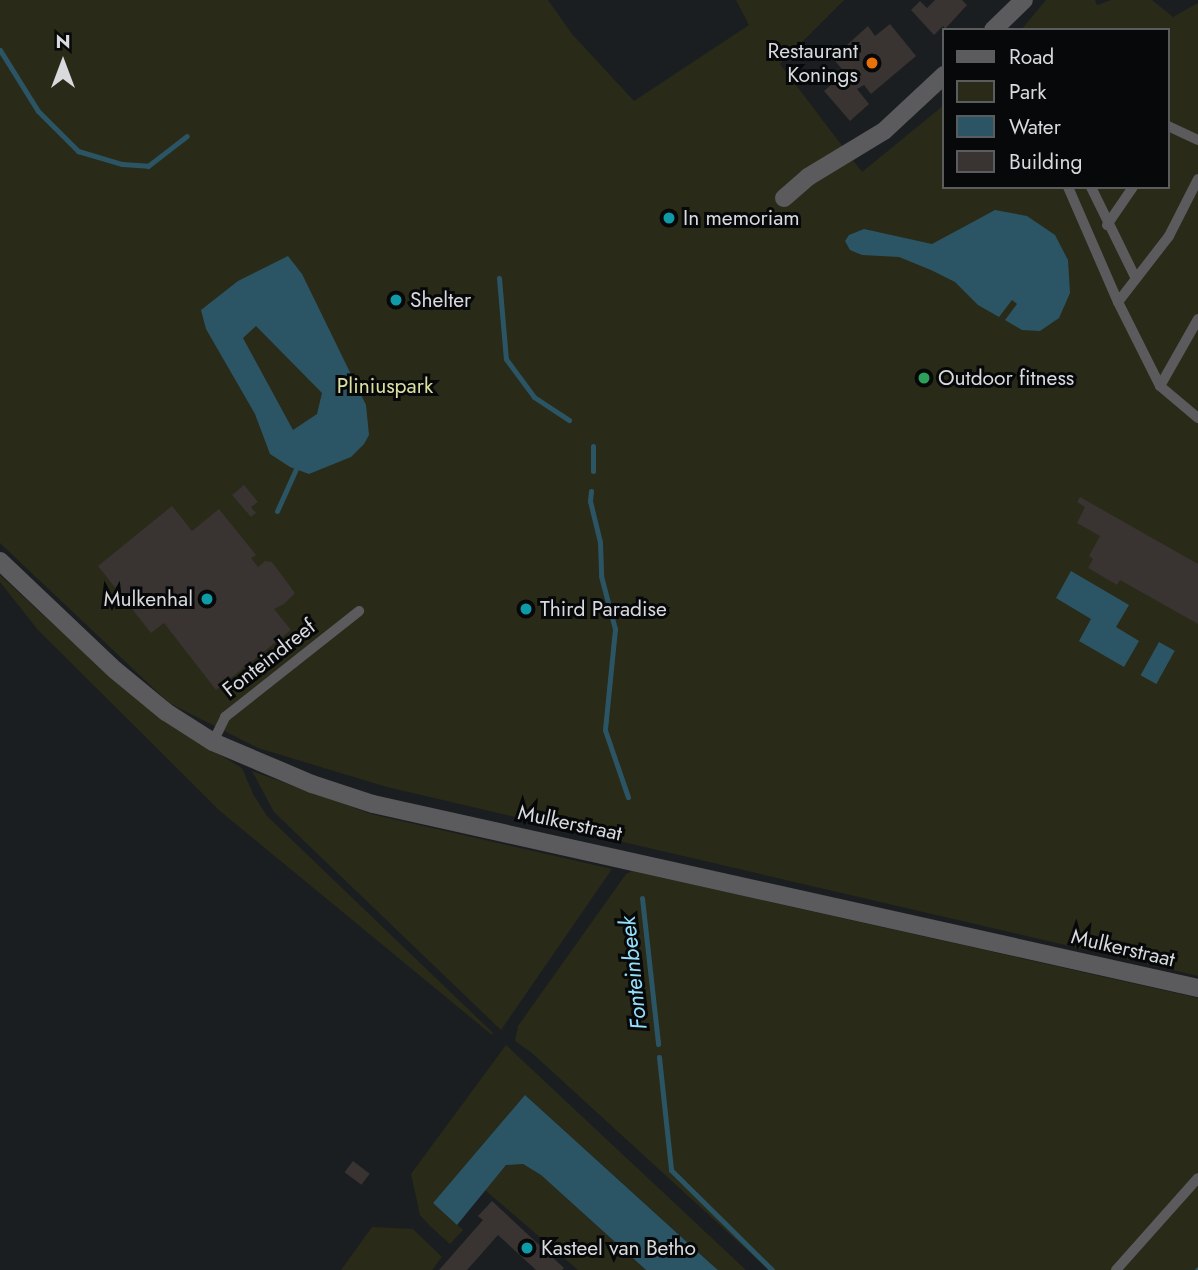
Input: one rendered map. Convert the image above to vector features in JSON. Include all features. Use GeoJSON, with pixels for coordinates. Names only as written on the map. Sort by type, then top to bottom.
{"type":"FeatureCollection","features":[{"type":"Feature","properties":{"kind":"street"},"geometry":{"type":"LineString","coordinates":[[995,28],[1024,0]]}},
{"type":"Feature","properties":{"kind":"street"},"geometry":{"type":"LineString","coordinates":[[784,198],[808,177],[884,131],[942,77]]}},
{"type":"Feature","properties":{"kind":"street","name":"Mulkerstraat"},"geometry":{"type":"LineString","coordinates":[[0,561],[115,670],[166,712],[213,742],[312,784],[373,804],[1198,988]]}},
{"type":"Feature","properties":{"kind":"lane"},"geometry":{"type":"LineString","coordinates":[[1170,130],[1198,140]]}},
{"type":"Feature","properties":{"kind":"lane"},"geometry":{"type":"LineString","coordinates":[[1118,302],[1169,236],[1198,179]]}},
{"type":"Feature","properties":{"kind":"lane"},"geometry":{"type":"LineString","coordinates":[[1070,189],[1118,302],[1160,386],[1198,418]]}},
{"type":"Feature","properties":{"kind":"lane"},"geometry":{"type":"LineString","coordinates":[[1092,189],[1107,225],[1136,279]]}},
{"type":"Feature","properties":{"kind":"lane"},"geometry":{"type":"LineString","coordinates":[[1107,225],[1132,189]]}},
{"type":"Feature","properties":{"kind":"lane"},"geometry":{"type":"LineString","coordinates":[[1160,386],[1198,319]]}},
{"type":"Feature","properties":{"kind":"lane","name":"Fonteindreef"},"geometry":{"type":"LineString","coordinates":[[213,742],[225,718],[359,611]]}},
{"type":"Feature","properties":{"kind":"lane"},"geometry":{"type":"LineString","coordinates":[[1116,1270],[1198,1178]]}},
{"type":"Feature","properties":{"kind":"green space","name":"Pliniuspark"},"geometry":{"type":"Polygon","coordinates":[[[0,0],[548,0],[572,34],[634,101],[749,25],[736,0],[844,0],[780,64],[862,172],[942,107],[942,189],[1170,189],[1170,28],[1023,28],[1046,0],[1095,0],[1097,5],[1111,0],[1152,0],[1173,17],[1198,3],[1198,976],[387,787],[258,748],[169,703],[0,543],[0,0]]]}},
{"type":"Feature","properties":{"kind":"green space"},"geometry":{"type":"Polygon","coordinates":[[[0,575],[117,683],[180,731],[242,768],[253,794],[267,816],[493,1033],[492,1035],[220,811],[38,630],[0,582],[0,575]]]}},
{"type":"Feature","properties":{"kind":"green space"},"geometry":{"type":"Polygon","coordinates":[[[252,771],[371,814],[612,869],[501,1030],[274,812],[252,771]]]}},
{"type":"Feature","properties":{"kind":"green space"},"geometry":{"type":"Polygon","coordinates":[[[632,871],[1198,998],[1198,1270],[769,1270],[532,1053],[515,1041],[518,1026],[626,874],[632,871]]]}},
{"type":"Feature","properties":{"kind":"green space"},"geometry":{"type":"Polygon","coordinates":[[[506,1045],[746,1270],[718,1270],[525,1095],[433,1203],[463,1230],[450,1244],[430,1226],[420,1215],[411,1174],[506,1045]]]}},
{"type":"Feature","properties":{"kind":"green space"},"geometry":{"type":"Polygon","coordinates":[[[523,1164],[541,1175],[646,1270],[578,1270],[485,1190],[506,1165],[523,1164]]]}},
{"type":"Feature","properties":{"kind":"green space"},"geometry":{"type":"Polygon","coordinates":[[[372,1227],[413,1229],[442,1257],[432,1270],[341,1270],[372,1227]]]}},
{"type":"Feature","properties":{"kind":"water"},"geometry":{"type":"Polygon","coordinates":[[[995,210],[1027,216],[1055,235],[1068,260],[1070,293],[1059,318],[1040,331],[1022,330],[1005,320],[1017,304],[1012,300],[999,317],[978,305],[955,282],[931,270],[899,257],[862,255],[850,250],[845,241],[849,235],[864,229],[932,244],[995,210]]]}},
{"type":"Feature","properties":{"kind":"water"},"geometry":{"type":"Polygon","coordinates":[[[288,256],[302,274],[366,405],[369,435],[351,457],[309,474],[290,467],[270,454],[255,414],[206,329],[201,310],[238,281],[288,256]],[[256,326],[243,338],[293,430],[317,414],[322,393],[256,326]]]}},
{"type":"Feature","properties":{"kind":"water"},"geometry":{"type":"Polygon","coordinates":[[[1071,571],[1129,605],[1116,627],[1139,641],[1124,667],[1079,641],[1091,619],[1056,598],[1071,571]]]}},
{"type":"Feature","properties":{"kind":"water"},"geometry":{"type":"Polygon","coordinates":[[[1159,642],[1175,651],[1156,684],[1141,675],[1159,642]]]}},
{"type":"Feature","properties":{"kind":"water"},"geometry":{"type":"Polygon","coordinates":[[[525,1095],[718,1270],[646,1270],[541,1175],[523,1164],[506,1165],[457,1225],[433,1203],[525,1095]]]}},
{"type":"Feature","properties":{"kind":"building"},"geometry":{"type":"Polygon","coordinates":[[[935,0],[962,0],[967,5],[946,28],[943,26],[934,35],[911,10],[920,1],[927,8],[935,0]]]}},
{"type":"Feature","properties":{"kind":"building","name":"Restaurant Konings"},"geometry":{"type":"Polygon","coordinates":[[[890,24],[916,56],[871,94],[864,85],[857,89],[869,104],[850,121],[824,91],[845,73],[826,50],[831,46],[838,53],[868,26],[875,36],[890,24]]]}},
{"type":"Feature","properties":{"kind":"building"},"geometry":{"type":"Polygon","coordinates":[[[244,485],[258,502],[251,507],[256,513],[251,517],[232,495],[244,485]]]}},
{"type":"Feature","properties":{"kind":"building"},"geometry":{"type":"Polygon","coordinates":[[[1080,497],[1198,564],[1198,624],[1120,580],[1117,585],[1088,568],[1093,559],[1089,556],[1100,536],[1077,523],[1085,507],[1077,502],[1080,497]]]}},
{"type":"Feature","properties":{"kind":"building","name":"Mulkenhal"},"geometry":{"type":"Polygon","coordinates":[[[172,506],[192,531],[219,509],[256,555],[251,558],[258,567],[265,561],[272,562],[295,593],[274,609],[291,630],[216,690],[164,623],[151,633],[98,566],[172,506]]]}},
{"type":"Feature","properties":{"kind":"building"},"geometry":{"type":"Polygon","coordinates":[[[353,1161],[370,1174],[361,1185],[345,1172],[353,1161]]]}},
{"type":"Feature","properties":{"kind":"building","name":"Kasteel van Betho"},"geometry":{"type":"Polygon","coordinates":[[[492,1201],[564,1268],[536,1270],[498,1235],[467,1270],[439,1270],[483,1220],[478,1216],[492,1201]]]}},
{"type":"Feature","properties":{"kind":"waterway"},"geometry":{"type":"LineString","coordinates":[[0,50],[38,111],[78,151],[122,164],[148,166],[187,136]]}},
{"type":"Feature","properties":{"kind":"waterway","name":"Fonteinbeek"},"geometry":{"type":"LineString","coordinates":[[499,278],[506,359],[534,397],[569,420]]}},
{"type":"Feature","properties":{"kind":"waterway","name":"Fonteinbeek"},"geometry":{"type":"LineString","coordinates":[[593,446],[593,471]]}},
{"type":"Feature","properties":{"kind":"waterway"},"geometry":{"type":"LineString","coordinates":[[277,511],[296,469]]}},
{"type":"Feature","properties":{"kind":"waterway","name":"Fonteinbeek"},"geometry":{"type":"LineString","coordinates":[[591,491],[590,501],[600,542],[601,576],[615,629],[605,730],[628,797]]}},
{"type":"Feature","properties":{"kind":"waterway","name":"Fonteinbeek"},"geometry":{"type":"LineString","coordinates":[[642,898],[658,1044]]}},
{"type":"Feature","properties":{"kind":"waterway","name":"Fonteinbeek"},"geometry":{"type":"LineString","coordinates":[[659,1057],[671,1170],[772,1270]]}},
{"type":"Feature","properties":{"kind":"place","name":"Restaurant Konings"},"geometry":{"type":"Point","coordinates":[872,63]}},
{"type":"Feature","properties":{"kind":"place","name":"In memoriam"},"geometry":{"type":"Point","coordinates":[669,218]}},
{"type":"Feature","properties":{"kind":"place","name":"Shelter"},"geometry":{"type":"Point","coordinates":[396,300]}},
{"type":"Feature","properties":{"kind":"place","name":"Outdoor fitness"},"geometry":{"type":"Point","coordinates":[924,378]}},
{"type":"Feature","properties":{"kind":"place","name":"Mulkenhal"},"geometry":{"type":"Point","coordinates":[207,599]}},
{"type":"Feature","properties":{"kind":"place","name":"Third Paradise"},"geometry":{"type":"Point","coordinates":[526,609]}},
{"type":"Feature","properties":{"kind":"place","name":"Kasteel van Betho"},"geometry":{"type":"Point","coordinates":[527,1248]}}]}
